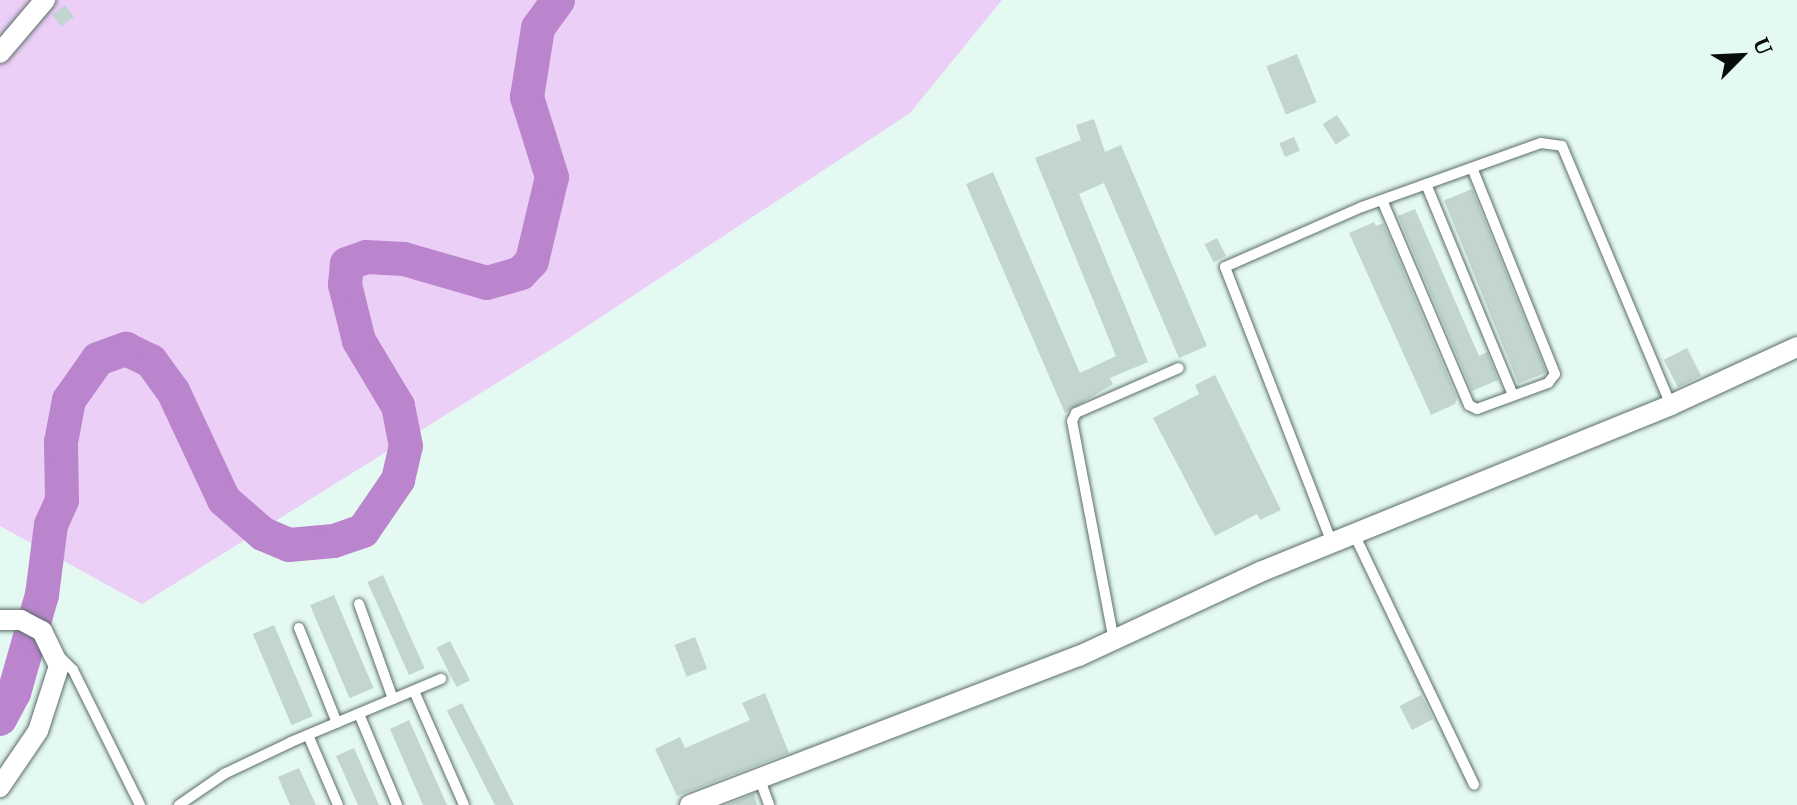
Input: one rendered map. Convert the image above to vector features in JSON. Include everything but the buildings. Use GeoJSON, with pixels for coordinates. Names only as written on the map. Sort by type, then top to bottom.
{"type":"FeatureCollection","features":[{"type":"Feature","properties":{"kind":"street"},"geometry":{"type":"LineString","coordinates":[[0,53],[45,0]]}},
{"type":"Feature","properties":{"kind":"street"},"geometry":{"type":"LineString","coordinates":[[690,805],[1114,641],[1332,543],[1671,405],[1797,347]]}},
{"type":"Feature","properties":{"kind":"street"},"geometry":{"type":"LineString","coordinates":[[0,787],[42,720],[55,688],[55,651],[42,631],[10,620]]}},
{"type":"Feature","properties":{"kind":"lane"},"geometry":{"type":"LineString","coordinates":[[1332,543],[1225,267],[1382,200],[1541,143],[1562,146],[1671,405]]}},
{"type":"Feature","properties":{"kind":"lane"},"geometry":{"type":"LineString","coordinates":[[1382,200],[1469,405],[1477,409],[1548,383],[1555,374],[1472,168]]}},
{"type":"Feature","properties":{"kind":"lane"},"geometry":{"type":"LineString","coordinates":[[1426,184],[1513,395]]}},
{"type":"Feature","properties":{"kind":"lane"},"geometry":{"type":"LineString","coordinates":[[1114,641],[1072,421],[1076,413],[1179,368]]}},
{"type":"Feature","properties":{"kind":"lane"},"geometry":{"type":"LineString","coordinates":[[1354,534],[1474,785]]}},
{"type":"Feature","properties":{"kind":"lane"},"geometry":{"type":"LineString","coordinates":[[359,604],[393,699]]}},
{"type":"Feature","properties":{"kind":"lane"},"geometry":{"type":"LineString","coordinates":[[299,628],[337,723]]}},
{"type":"Feature","properties":{"kind":"lane"},"geometry":{"type":"LineString","coordinates":[[55,651],[73,670],[140,805]]}},
{"type":"Feature","properties":{"kind":"lane"},"geometry":{"type":"LineString","coordinates":[[179,805],[224,774],[441,679]]}},
{"type":"Feature","properties":{"kind":"lane"},"geometry":{"type":"LineString","coordinates":[[414,691],[464,805]]}},
{"type":"Feature","properties":{"kind":"lane"},"geometry":{"type":"LineString","coordinates":[[359,714],[397,805]]}},
{"type":"Feature","properties":{"kind":"lane"},"geometry":{"type":"LineString","coordinates":[[308,735],[338,805]]}},
{"type":"Feature","properties":{"kind":"lane"},"geometry":{"type":"LineString","coordinates":[[759,777],[769,805]]}},
{"type":"Feature","properties":{"kind":"shaded area"},"geometry":{"type":"Polygon","coordinates":[[[0,0],[1002,0],[910,113],[566,340],[142,604],[0,526],[0,0]]]}},
{"type":"Feature","properties":{"kind":"waterway"},"geometry":{"type":"LineString","coordinates":[[0,719],[14,693],[42,595],[51,525],[62,500],[61,442],[69,400],[98,359],[126,349],[151,361],[173,391],[224,500],[263,534],[289,545],[334,541],[363,531],[398,480],[406,446],[398,406],[359,341],[345,285],[347,264],[366,257],[404,259],[487,283],[521,273],[532,261],[552,177],[527,97],[538,28],[558,0]]}}]}
